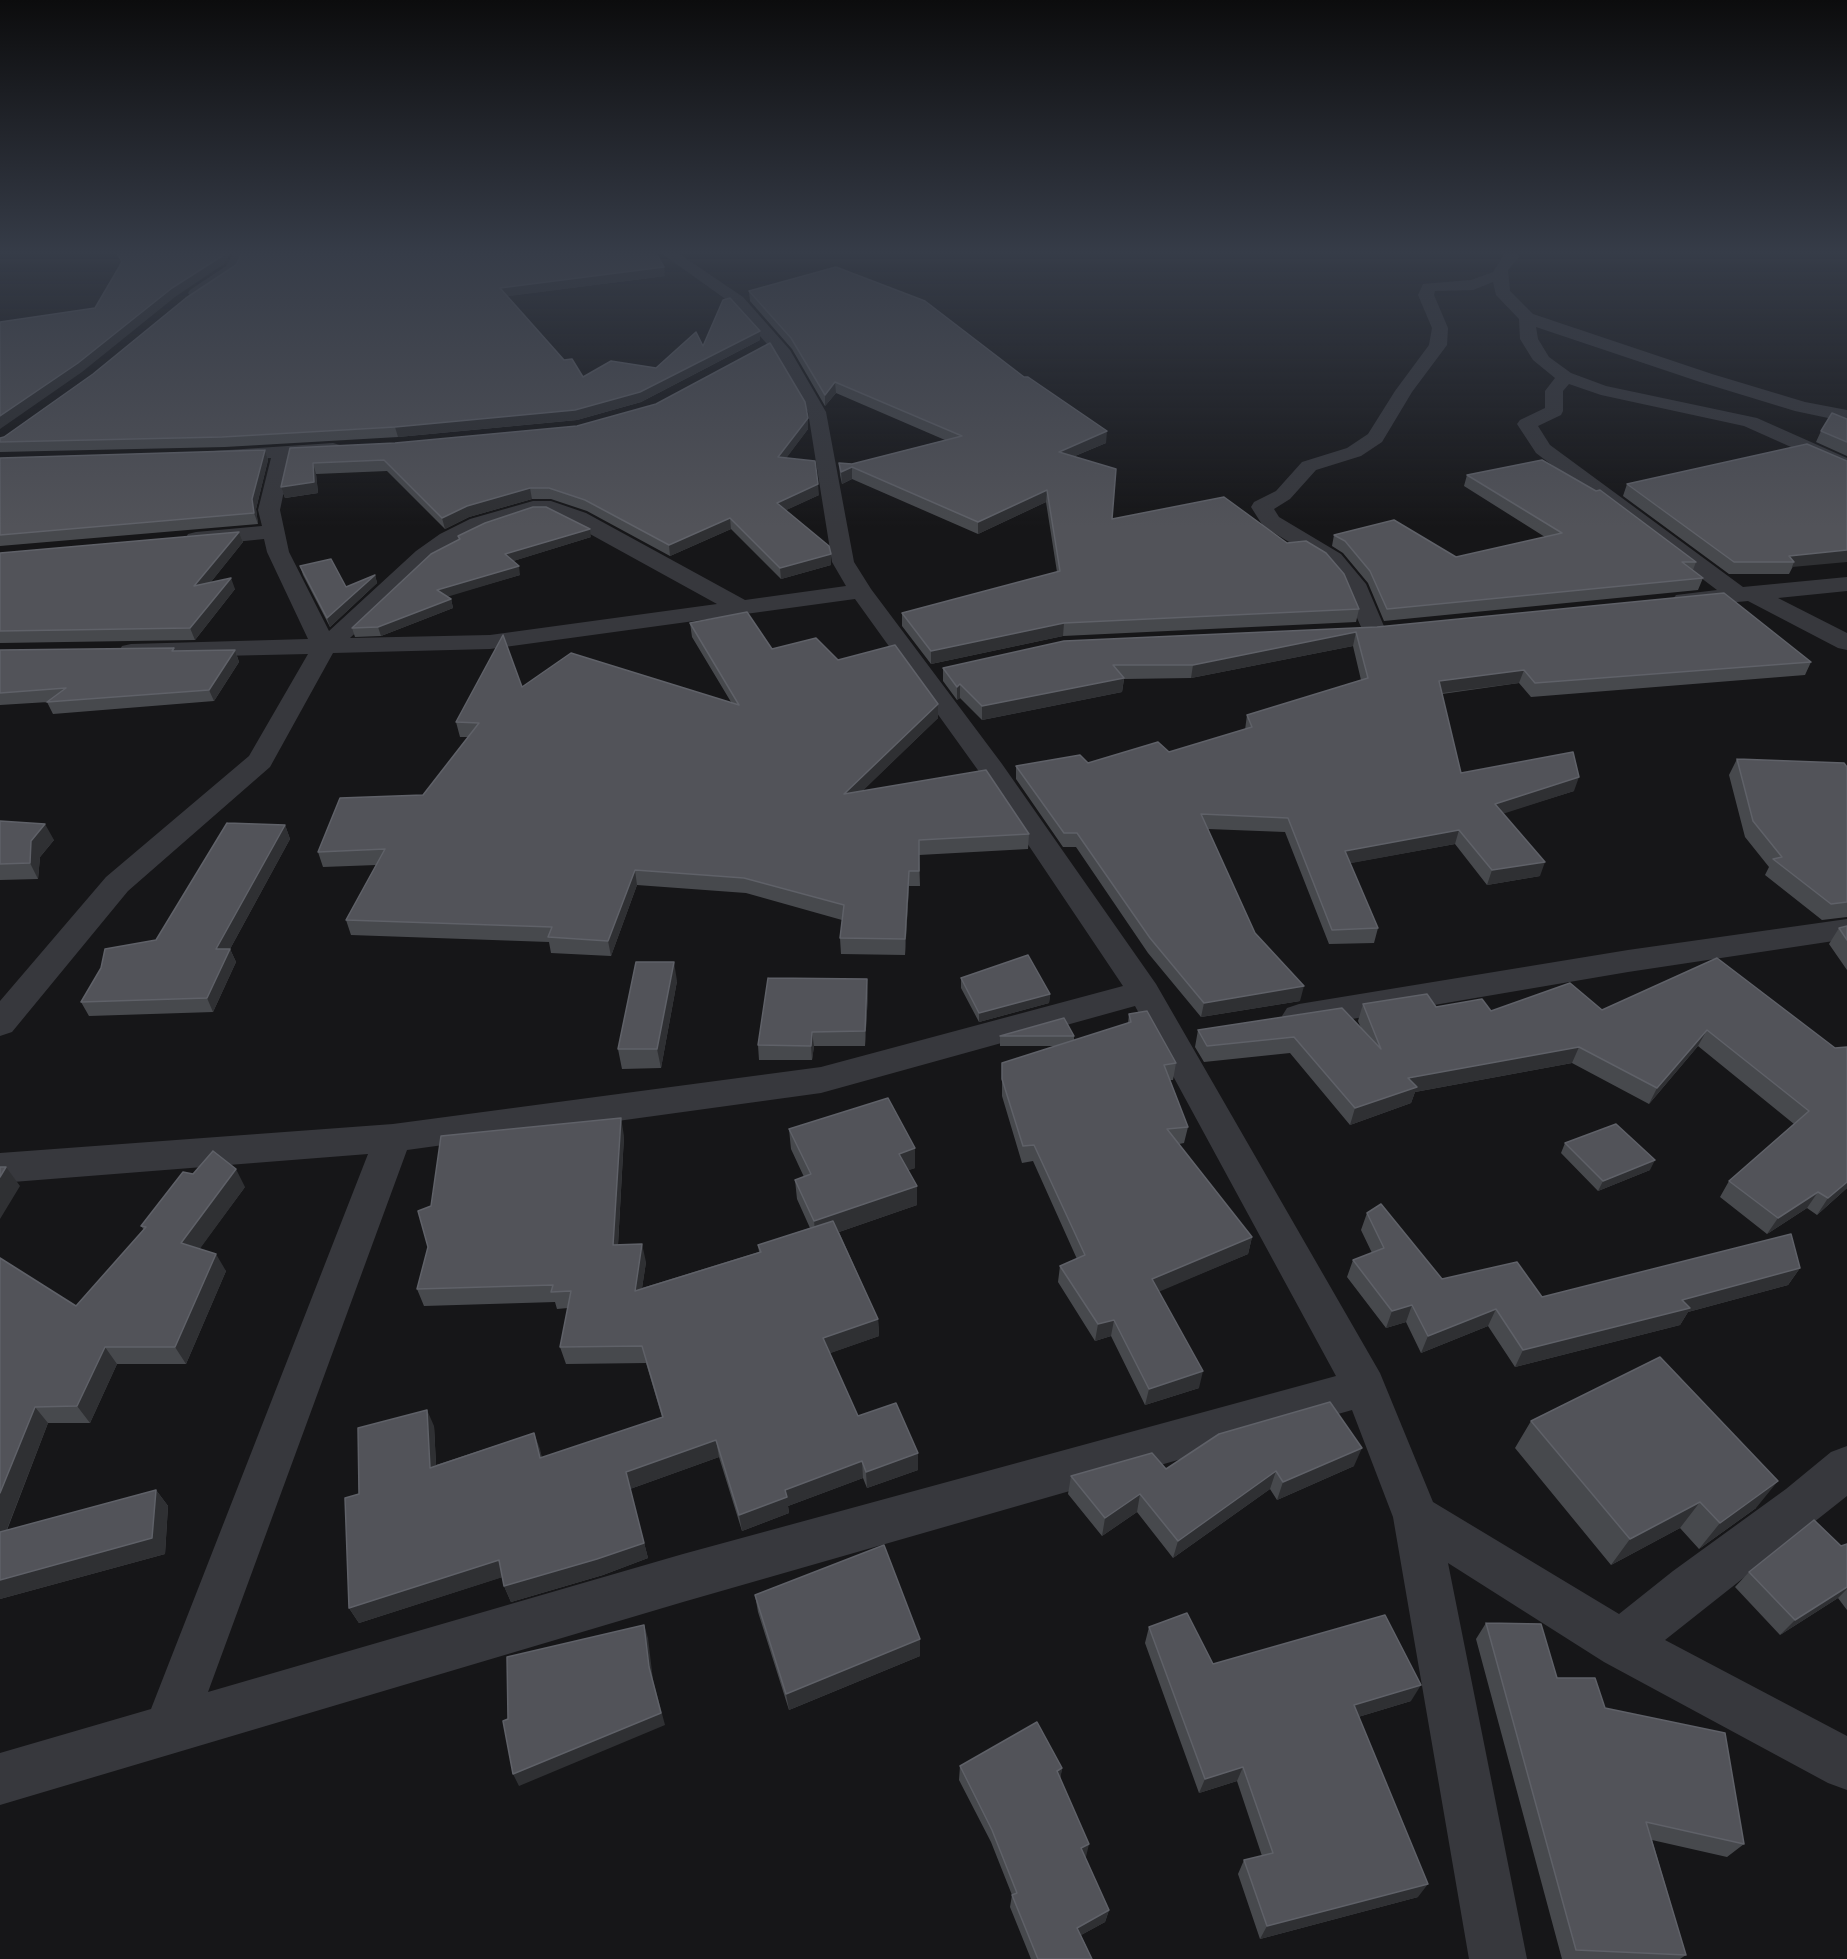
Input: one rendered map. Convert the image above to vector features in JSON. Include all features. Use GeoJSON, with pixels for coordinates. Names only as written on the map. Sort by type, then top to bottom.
{"type":"FeatureCollection","features":[{"type":"Feature","properties":{"kind":"street"},"geometry":{"type":"LineString","coordinates":[[762,344],[763,347],[782,350],[817,412],[843,562],[861,591],[937,674],[1144,992],[1365,1387],[1416,1517],[1498,1959]]}},
{"type":"Feature","properties":{"kind":"street"},"geometry":{"type":"LineString","coordinates":[[1374,631],[1354,584],[1333,559],[1271,521],[1262,507],[1283,495],[1309,466],[1354,452],[1375,438],[1404,391],[1438,344]]}},
{"type":"Feature","properties":{"kind":"street"},"geometry":{"type":"LineString","coordinates":[[1532,344],[1542,360],[1565,376],[1601,390],[1750,422],[1847,466]]}},
{"type":"Feature","properties":{"kind":"street"},"geometry":{"type":"LineString","coordinates":[[1607,344],[1802,407],[1847,416]]}},
{"type":"Feature","properties":{"kind":"street"},"geometry":{"type":"LineString","coordinates":[[1565,376],[1554,391],[1554,411],[1527,424],[1543,449],[1744,594],[1847,643]]}},
{"type":"Feature","properties":{"kind":"street"},"geometry":{"type":"LineString","coordinates":[[202,456],[352,447]]}},
{"type":"Feature","properties":{"kind":"street"},"geometry":{"type":"LineString","coordinates":[[282,452],[269,510],[278,552],[324,647]]}},
{"type":"Feature","properties":{"kind":"street"},"geometry":{"type":"LineString","coordinates":[[0,1024],[117,884],[260,761],[324,647],[354,623],[424,556],[448,539],[478,524],[533,507],[552,507],[578,518],[741,607]]}},
{"type":"Feature","properties":{"kind":"street"},"geometry":{"type":"LineString","coordinates":[[171,541],[274,531]]}},
{"type":"Feature","properties":{"kind":"street"},"geometry":{"type":"LineString","coordinates":[[1667,602],[1847,584]]}},
{"type":"Feature","properties":{"kind":"street"},"geometry":{"type":"LineString","coordinates":[[105,651],[490,642],[861,591]]}},
{"type":"Feature","properties":{"kind":"street"},"geometry":{"type":"LineString","coordinates":[[1275,1020],[1628,962],[1847,929]]}},
{"type":"Feature","properties":{"kind":"street"},"geometry":{"type":"LineString","coordinates":[[0,1168],[393,1138],[821,1080],[1144,992]]}},
{"type":"Feature","properties":{"kind":"street"},"geometry":{"type":"LineString","coordinates":[[1169,1037],[1205,1032]]}},
{"type":"Feature","properties":{"kind":"street"},"geometry":{"type":"LineString","coordinates":[[168,1729],[393,1138]]}},
{"type":"Feature","properties":{"kind":"street"},"geometry":{"type":"LineString","coordinates":[[0,1779],[694,1575],[1365,1387]]}},
{"type":"Feature","properties":{"kind":"street"},"geometry":{"type":"LineString","coordinates":[[1622,1644],[1690,1588],[1802,1505],[1847,1467]]}},
{"type":"Feature","properties":{"kind":"street"},"geometry":{"type":"LineString","coordinates":[[1416,1517],[1622,1644],[1847,1764]]}},
{"type":"Feature","properties":{"kind":"building"},"geometry":{"type":"Polygon","coordinates":[[[0,344],[101,344],[78,363],[0,416],[0,344]]]}},
{"type":"Feature","properties":{"kind":"building"},"geometry":{"type":"Polygon","coordinates":[[[129,344],[550,344],[564,360],[572,359],[583,377],[611,361],[656,368],[682,344],[734,344],[640,392],[575,410],[395,427],[222,437],[0,442],[0,438],[93,374],[129,344]]]}},
{"type":"Feature","properties":{"kind":"building"},"geometry":{"type":"Polygon","coordinates":[[[771,344],[805,402],[808,418],[778,457],[815,461],[818,484],[777,503],[829,546],[831,554],[780,568],[730,518],[669,545],[585,500],[549,488],[530,488],[467,506],[442,518],[384,460],[313,463],[314,482],[281,487],[290,448],[395,443],[577,426],[656,404],[771,344]]]}},
{"type":"Feature","properties":{"kind":"building"},"geometry":{"type":"Polygon","coordinates":[[[795,344],[982,344],[1024,377],[1028,377],[1107,431],[1059,452],[1116,469],[1112,519],[1224,497],[1287,543],[1306,541],[1326,553],[1344,574],[1359,609],[1064,623],[931,651],[902,613],[1060,571],[1047,490],[978,522],[852,467],[841,472],[839,463],[852,464],[962,436],[835,382],[825,395],[795,344]]]}},
{"type":"Feature","properties":{"kind":"building"},"geometry":{"type":"Polygon","coordinates":[[[1832,413],[1847,419],[1847,442],[1821,431],[1832,413]]]}},
{"type":"Feature","properties":{"kind":"building"},"geometry":{"type":"Polygon","coordinates":[[[1807,444],[1847,461],[1847,550],[1789,556],[1794,562],[1734,562],[1627,484],[1807,444]]]}},
{"type":"Feature","properties":{"kind":"building"},"geometry":{"type":"Polygon","coordinates":[[[265,450],[252,499],[254,513],[0,535],[0,458],[265,450]]]}},
{"type":"Feature","properties":{"kind":"building"},"geometry":{"type":"Polygon","coordinates":[[[1542,460],[1596,491],[1600,490],[1696,562],[1682,562],[1703,578],[1387,609],[1370,571],[1345,541],[1334,535],[1394,520],[1456,557],[1562,533],[1467,475],[1542,460]]]}},
{"type":"Feature","properties":{"kind":"building"},"geometry":{"type":"Polygon","coordinates":[[[533,507],[546,507],[590,529],[505,554],[519,566],[437,590],[451,599],[378,627],[352,628],[431,554],[460,539],[458,536],[485,523],[533,507]]]}},
{"type":"Feature","properties":{"kind":"building"},"geometry":{"type":"Polygon","coordinates":[[[239,532],[194,586],[231,578],[190,628],[0,631],[0,553],[239,532]]]}},
{"type":"Feature","properties":{"kind":"building"},"geometry":{"type":"Polygon","coordinates":[[[331,559],[346,587],[375,575],[327,618],[300,566],[331,559]]]}},
{"type":"Feature","properties":{"kind":"building"},"geometry":{"type":"Polygon","coordinates":[[[1724,593],[1811,662],[1535,683],[1524,670],[1439,681],[1461,773],[1573,752],[1579,777],[1495,804],[1545,862],[1492,870],[1459,830],[1345,851],[1378,928],[1332,930],[1288,818],[1201,814],[1255,933],[1304,986],[1204,1003],[1150,938],[1077,833],[1064,833],[1016,766],[1080,755],[1088,763],[1158,742],[1169,752],[1252,727],[1247,715],[1368,678],[1356,632],[1193,665],[1113,665],[1124,678],[982,706],[960,684],[957,687],[943,668],[1064,641],[1377,627],[1724,593]]]}},
{"type":"Feature","properties":{"kind":"building"},"geometry":{"type":"Polygon","coordinates":[[[747,612],[772,649],[816,638],[838,660],[895,645],[938,704],[844,794],[986,770],[1029,834],[919,840],[919,871],[909,871],[905,939],[840,938],[844,905],[744,878],[635,870],[608,941],[548,937],[552,927],[346,920],[385,849],[318,852],[340,798],[423,795],[479,723],[456,722],[503,635],[522,687],[571,653],[739,705],[690,623],[747,612]]]}},
{"type":"Feature","properties":{"kind":"building"},"geometry":{"type":"Polygon","coordinates":[[[174,648],[172,651],[235,650],[209,690],[47,702],[66,688],[0,693],[0,650],[174,648]]]}},
{"type":"Feature","properties":{"kind":"building"},"geometry":{"type":"Polygon","coordinates":[[[1737,759],[1844,763],[1847,767],[1847,902],[1831,904],[1773,859],[1782,857],[1753,821],[1737,759]]]}},
{"type":"Feature","properties":{"kind":"building"},"geometry":{"type":"Polygon","coordinates":[[[0,821],[45,824],[31,841],[30,863],[0,864],[0,821]]]}},
{"type":"Feature","properties":{"kind":"building"},"geometry":{"type":"Polygon","coordinates":[[[227,823],[285,825],[216,949],[230,949],[207,998],[81,1002],[101,968],[105,949],[156,940],[227,823]]]}},
{"type":"Feature","properties":{"kind":"building"},"geometry":{"type":"Polygon","coordinates":[[[1847,926],[1847,940],[1839,928],[1847,926]]]}},
{"type":"Feature","properties":{"kind":"building"},"geometry":{"type":"Polygon","coordinates":[[[1028,955],[1050,994],[979,1013],[961,978],[1028,955]]]}},
{"type":"Feature","properties":{"kind":"building"},"geometry":{"type":"Polygon","coordinates":[[[1717,958],[1835,1048],[1847,1047],[1847,1182],[1828,1198],[1818,1192],[1778,1218],[1729,1181],[1809,1111],[1707,1030],[1657,1088],[1579,1047],[1408,1078],[1417,1087],[1355,1108],[1294,1037],[1207,1046],[1198,1030],[1342,1008],[1381,1049],[1363,1004],[1427,994],[1436,1007],[1482,999],[1491,1011],[1570,983],[1602,1010],[1717,958]]]}},
{"type":"Feature","properties":{"kind":"building"},"geometry":{"type":"Polygon","coordinates":[[[636,962],[674,962],[657,1049],[618,1049],[636,962]]]}},
{"type":"Feature","properties":{"kind":"building"},"geometry":{"type":"Polygon","coordinates":[[[768,978],[867,979],[865,1031],[812,1032],[811,1046],[758,1045],[768,978]]]}},
{"type":"Feature","properties":{"kind":"building"},"geometry":{"type":"Polygon","coordinates":[[[1147,1011],[1176,1063],[1164,1065],[1188,1127],[1167,1129],[1252,1237],[1152,1279],[1203,1371],[1149,1389],[1114,1320],[1098,1324],[1060,1266],[1085,1255],[1034,1145],[1023,1146],[1002,1079],[1002,1063],[1131,1022],[1129,1014],[1147,1011]]]}},
{"type":"Feature","properties":{"kind":"building"},"geometry":{"type":"Polygon","coordinates":[[[1064,1018],[1074,1036],[1000,1036],[1064,1018]]]}},
{"type":"Feature","properties":{"kind":"building"},"geometry":{"type":"Polygon","coordinates":[[[888,1098],[915,1148],[899,1154],[917,1186],[814,1221],[795,1180],[811,1174],[789,1129],[888,1098]]]}},
{"type":"Feature","properties":{"kind":"building"},"geometry":{"type":"Polygon","coordinates":[[[621,1118],[613,1245],[642,1244],[635,1291],[761,1252],[758,1245],[833,1221],[878,1319],[823,1338],[858,1416],[896,1403],[918,1453],[866,1472],[862,1461],[785,1490],[787,1497],[739,1515],[716,1440],[626,1472],[644,1543],[504,1586],[499,1560],[349,1608],[345,1498],[359,1494],[358,1428],[427,1410],[430,1468],[534,1433],[540,1458],[663,1417],[642,1346],[560,1347],[571,1291],[551,1292],[553,1285],[417,1289],[428,1247],[418,1211],[431,1206],[441,1136],[621,1118]]]}},
{"type":"Feature","properties":{"kind":"building"},"geometry":{"type":"Polygon","coordinates":[[[1616,1124],[1655,1160],[1603,1181],[1565,1143],[1616,1124]]]}},
{"type":"Feature","properties":{"kind":"building"},"geometry":{"type":"Polygon","coordinates":[[[213,1151],[236,1169],[181,1243],[216,1254],[175,1347],[105,1347],[77,1406],[35,1407],[0,1493],[0,1258],[76,1306],[146,1227],[141,1226],[183,1172],[193,1174],[213,1151]]]}},
{"type":"Feature","properties":{"kind":"building"},"geometry":{"type":"Polygon","coordinates":[[[0,1167],[6,1167],[0,1177],[0,1167]]]}},
{"type":"Feature","properties":{"kind":"building"},"geometry":{"type":"Polygon","coordinates":[[[1381,1204],[1442,1279],[1517,1262],[1542,1297],[1791,1234],[1800,1268],[1682,1300],[1690,1308],[1523,1350],[1496,1309],[1428,1336],[1412,1305],[1392,1311],[1353,1260],[1384,1248],[1367,1213],[1381,1204]]]}},
{"type":"Feature","properties":{"kind":"building"},"geometry":{"type":"Polygon","coordinates":[[[1660,1357],[1778,1481],[1720,1523],[1700,1502],[1630,1539],[1531,1421],[1660,1357]]]}},
{"type":"Feature","properties":{"kind":"building"},"geometry":{"type":"Polygon","coordinates":[[[1330,1402],[1362,1448],[1283,1482],[1276,1471],[1178,1541],[1140,1494],[1105,1518],[1071,1476],[1152,1453],[1166,1469],[1219,1434],[1330,1402]]]}},
{"type":"Feature","properties":{"kind":"building"},"geometry":{"type":"Polygon","coordinates":[[[156,1490],[152,1538],[0,1580],[0,1532],[156,1490]]]}},
{"type":"Feature","properties":{"kind":"building"},"geometry":{"type":"Polygon","coordinates":[[[1814,1520],[1841,1546],[1847,1544],[1847,1587],[1795,1620],[1749,1572],[1814,1520]]]}},
{"type":"Feature","properties":{"kind":"building"},"geometry":{"type":"Polygon","coordinates":[[[884,1545],[920,1639],[786,1694],[755,1595],[884,1545]]]}},
{"type":"Feature","properties":{"kind":"building"},"geometry":{"type":"Polygon","coordinates":[[[1187,1613],[1213,1664],[1385,1615],[1421,1685],[1354,1705],[1428,1884],[1267,1926],[1244,1860],[1273,1853],[1243,1767],[1205,1779],[1149,1627],[1187,1613]]]}},
{"type":"Feature","properties":{"kind":"building"},"geometry":{"type":"Polygon","coordinates":[[[1486,1623],[1541,1624],[1557,1678],[1595,1678],[1605,1708],[1725,1733],[1744,1844],[1646,1822],[1686,1955],[1576,1950],[1486,1623]]]}},
{"type":"Feature","properties":{"kind":"building"},"geometry":{"type":"Polygon","coordinates":[[[644,1625],[649,1667],[661,1713],[513,1774],[503,1721],[508,1719],[507,1657],[644,1625]]]}},
{"type":"Feature","properties":{"kind":"building"},"geometry":{"type":"Polygon","coordinates":[[[1037,1722],[1062,1768],[1057,1771],[1089,1844],[1081,1848],[1109,1910],[1077,1928],[1092,1959],[1038,1959],[1012,1895],[1017,1893],[992,1830],[960,1766],[1037,1722]]]}}]}
